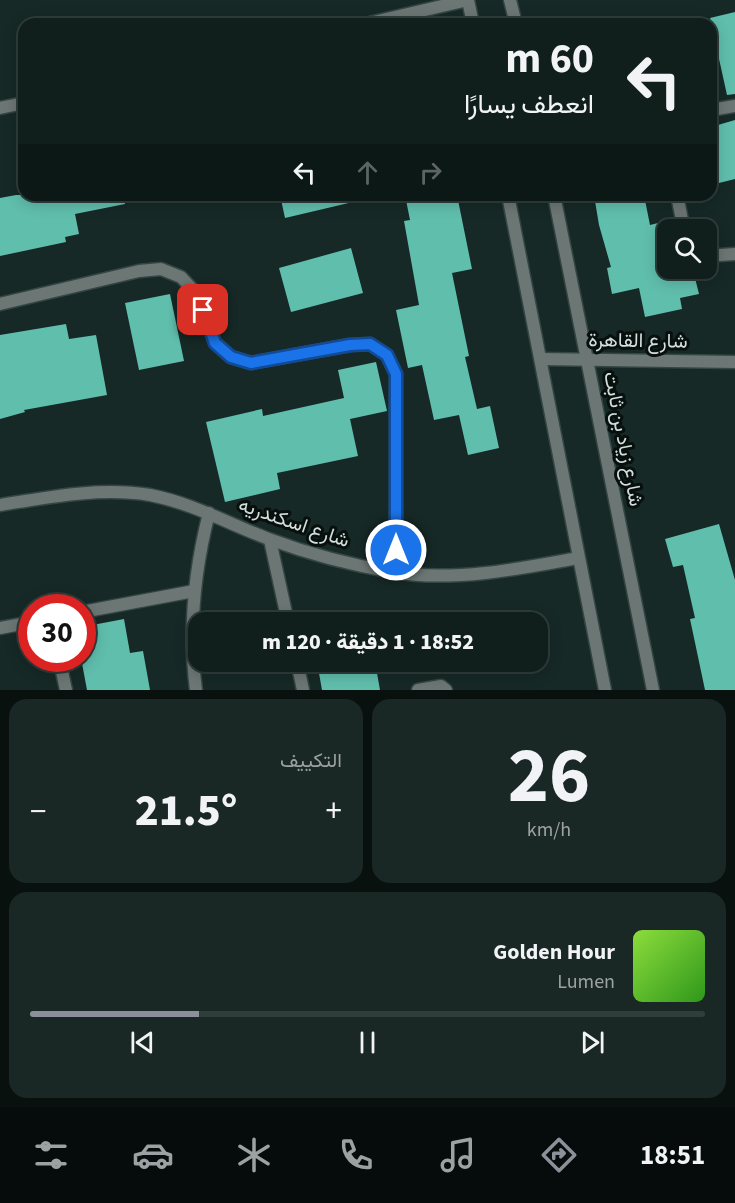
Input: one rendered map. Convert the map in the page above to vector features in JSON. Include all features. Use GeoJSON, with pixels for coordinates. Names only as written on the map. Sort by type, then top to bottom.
{"type":"FeatureCollection","features":[{"type":"Feature","properties":{"kind":"street"},"geometry":{"type":"LineString","coordinates":[[391,18],[468,0],[472,18]]}},
{"type":"Feature","properties":{"kind":"street"},"geometry":{"type":"LineString","coordinates":[[510,0],[514,18]]}},
{"type":"Feature","properties":{"kind":"street"},"geometry":{"type":"LineString","coordinates":[[0,108],[18,104]]}},
{"type":"Feature","properties":{"kind":"street"},"geometry":{"type":"LineString","coordinates":[[717,109],[735,106]]}},
{"type":"Feature","properties":{"kind":"street"},"geometry":{"type":"LineString","coordinates":[[509,201],[605,690]]}},
{"type":"Feature","properties":{"kind":"street","name":"شارع زياد بن ثابت"},"geometry":{"type":"LineString","coordinates":[[555,201],[653,690]]}},
{"type":"Feature","properties":{"kind":"street"},"geometry":{"type":"LineString","coordinates":[[678,201],[682,219]]}},
{"type":"Feature","properties":{"kind":"street"},"geometry":{"type":"LineString","coordinates":[[717,255],[735,254]]}},
{"type":"Feature","properties":{"kind":"street"},"geometry":{"type":"LineString","coordinates":[[0,304],[139,271],[161,269],[181,276],[197,294],[215,343],[231,357],[251,363],[350,345],[370,344],[387,355],[396,374],[396,572]]}},
{"type":"Feature","properties":{"kind":"street","name":"شارع القاهرة"},"geometry":{"type":"LineString","coordinates":[[541,359],[735,362]]}},
{"type":"Feature","properties":{"kind":"street","name":"شارع اسكندريه"},"geometry":{"type":"LineString","coordinates":[[0,505],[73,494],[111,492],[150,495],[209,513],[270,540],[332,559],[396,572],[456,575],[519,570],[578,558]]}},
{"type":"Feature","properties":{"kind":"street"},"geometry":{"type":"LineString","coordinates":[[196,690],[192,629],[194,591],[209,513]]}},
{"type":"Feature","properties":{"kind":"street"},"geometry":{"type":"LineString","coordinates":[[270,540],[286,612]]}},
{"type":"Feature","properties":{"kind":"street"},"geometry":{"type":"LineString","coordinates":[[96,609],[194,591]]}},
{"type":"Feature","properties":{"kind":"street"},"geometry":{"type":"LineString","coordinates":[[0,628],[18,625]]}},
{"type":"Feature","properties":{"kind":"street"},"geometry":{"type":"LineString","coordinates":[[62,672],[66,690]]}},
{"type":"Feature","properties":{"kind":"street"},"geometry":{"type":"LineString","coordinates":[[299,672],[303,690]]}},
{"type":"Feature","properties":{"kind":"street"},"geometry":{"type":"LineString","coordinates":[[418,690],[441,686],[446,690]]}},
{"type":"Feature","properties":{"kind":"building"},"geometry":{"type":"Polygon","coordinates":[[[735,12],[735,94],[727,95],[717,50],[717,18],[710,18],[735,12]]]}},
{"type":"Feature","properties":{"kind":"building"},"geometry":{"type":"Polygon","coordinates":[[[735,120],[735,179],[717,184],[717,125],[735,120]]]}},
{"type":"Feature","properties":{"kind":"building"},"geometry":{"type":"Polygon","coordinates":[[[18,195],[18,201],[125,201],[125,204],[75,214],[79,234],[65,237],[66,242],[0,256],[0,198],[18,195]]]}},
{"type":"Feature","properties":{"kind":"building"},"geometry":{"type":"Polygon","coordinates":[[[281,201],[353,201],[353,202],[285,218],[281,201]]]}},
{"type":"Feature","properties":{"kind":"building"},"geometry":{"type":"Polygon","coordinates":[[[406,201],[458,201],[472,269],[452,273],[469,356],[465,357],[477,409],[490,406],[499,448],[468,455],[459,415],[434,420],[422,365],[408,368],[396,310],[419,305],[404,221],[410,220],[406,201]]]}},
{"type":"Feature","properties":{"kind":"building"},"geometry":{"type":"Polygon","coordinates":[[[595,201],[645,201],[650,225],[657,223],[657,279],[695,279],[699,294],[680,298],[682,309],[645,317],[639,288],[612,294],[607,268],[611,267],[595,201]]]}},
{"type":"Feature","properties":{"kind":"building"},"geometry":{"type":"Polygon","coordinates":[[[351,248],[363,293],[291,312],[279,268],[351,248]]]}},
{"type":"Feature","properties":{"kind":"building"},"geometry":{"type":"Polygon","coordinates":[[[170,294],[184,361],[139,370],[125,303],[170,294]]]}},
{"type":"Feature","properties":{"kind":"building"},"geometry":{"type":"Polygon","coordinates":[[[66,324],[69,339],[96,335],[107,395],[24,410],[25,412],[0,419],[0,335],[66,324]]]}},
{"type":"Feature","properties":{"kind":"building"},"geometry":{"type":"Polygon","coordinates":[[[376,362],[387,411],[350,419],[358,456],[277,473],[280,489],[225,502],[206,422],[262,409],[263,416],[344,398],[338,370],[376,362]]]}},
{"type":"Feature","properties":{"kind":"building"},"geometry":{"type":"Polygon","coordinates":[[[719,524],[735,580],[735,690],[705,690],[690,619],[695,618],[683,565],[673,567],[665,539],[719,524]]]}},
{"type":"Feature","properties":{"kind":"building"},"geometry":{"type":"Polygon","coordinates":[[[124,619],[130,653],[143,651],[150,690],[87,690],[84,672],[96,672],[96,624],[124,619]]]}},
{"type":"Feature","properties":{"kind":"building"},"geometry":{"type":"Polygon","coordinates":[[[319,672],[377,672],[380,690],[322,690],[319,672]]]}},
{"type":"Feature","properties":{"kind":"route"},"geometry":{"type":"LineString","coordinates":[[203,310],[215,343],[231,357],[251,363],[350,345],[370,344],[387,355],[396,374],[396,550]]}}]}
